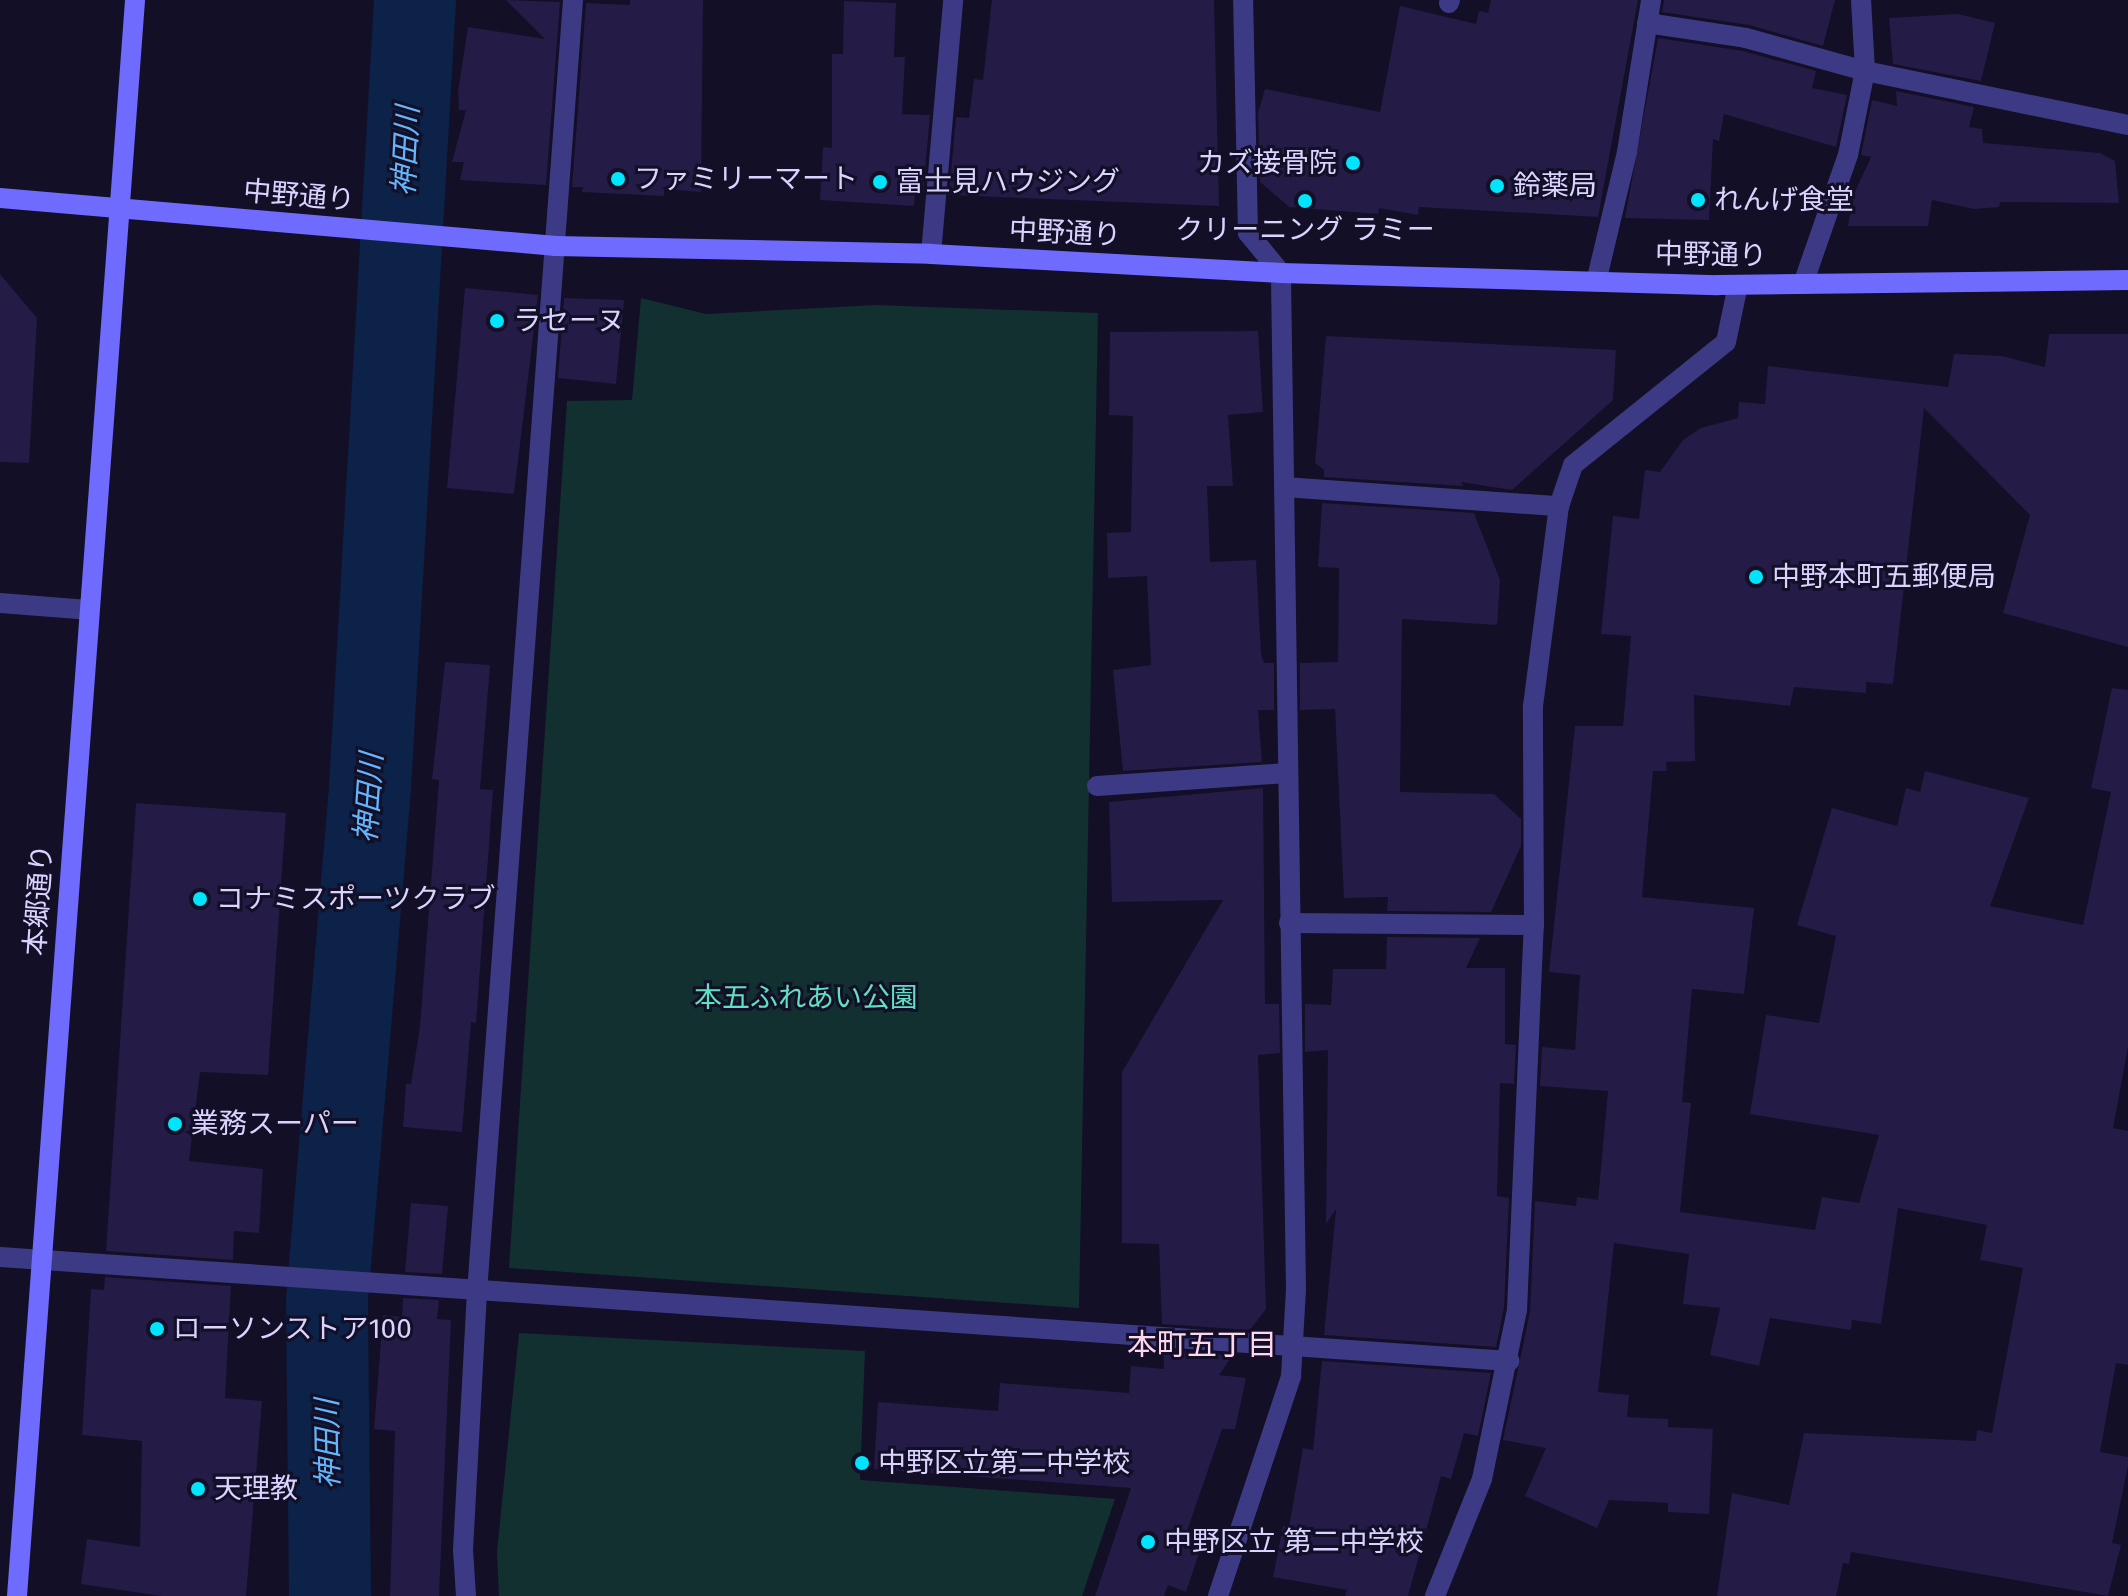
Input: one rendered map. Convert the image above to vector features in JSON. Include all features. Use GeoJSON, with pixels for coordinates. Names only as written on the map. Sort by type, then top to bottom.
{"type":"FeatureCollection","features":[{"type":"Feature","properties":{"kind":"main road","name":"本郷通り"},"geometry":{"type":"LineString","coordinates":[[17,1596],[135,0]]}},
{"type":"Feature","properties":{"kind":"main road","name":"中野通り"},"geometry":{"type":"LineString","coordinates":[[0,198],[556,246],[931,254],[1281,273],[1597,278],[1738,285],[2128,280]]}},
{"type":"Feature","properties":{"kind":"street"},"geometry":{"type":"LineString","coordinates":[[466,1596],[463,1550],[477,1292],[573,0]]}},
{"type":"Feature","properties":{"kind":"street"},"geometry":{"type":"LineString","coordinates":[[931,254],[953,0]]}},
{"type":"Feature","properties":{"kind":"street"},"geometry":{"type":"LineString","coordinates":[[1218,1596],[1291,1376],[1296,1290],[1281,273],[1248,233],[1243,0]]}},
{"type":"Feature","properties":{"kind":"street"},"geometry":{"type":"LineString","coordinates":[[1597,278],[1627,152],[1651,0]]}},
{"type":"Feature","properties":{"kind":"street"},"geometry":{"type":"LineString","coordinates":[[1803,284],[1848,155],[1865,71],[1861,0]]}},
{"type":"Feature","properties":{"kind":"street"},"geometry":{"type":"LineString","coordinates":[[1647,23],[1746,38],[1865,71],[2128,125]]}},
{"type":"Feature","properties":{"kind":"street"},"geometry":{"type":"LineString","coordinates":[[1435,1596],[1482,1479],[1509,1361],[1526,1167],[1534,925],[1533,706],[1559,506],[1573,465],[1726,342],[1738,285]]}},
{"type":"Feature","properties":{"kind":"street"},"geometry":{"type":"LineString","coordinates":[[1284,487],[1559,506]]}},
{"type":"Feature","properties":{"kind":"street"},"geometry":{"type":"LineString","coordinates":[[0,603],[88,610]]}},
{"type":"Feature","properties":{"kind":"street"},"geometry":{"type":"LineString","coordinates":[[1097,786],[1287,773]]}},
{"type":"Feature","properties":{"kind":"street"},"geometry":{"type":"LineString","coordinates":[[1289,923],[1534,925]]}},
{"type":"Feature","properties":{"kind":"street"},"geometry":{"type":"LineString","coordinates":[[0,1257],[365,1285],[477,1292],[523,1291],[1509,1361]]}},
{"type":"Feature","properties":{"kind":"green space","name":"本五ふれあい公園"},"geometry":{"type":"Polygon","coordinates":[[[641,298],[706,314],[875,305],[1098,313],[1079,1308],[509,1268],[567,401],[632,400],[641,298]]]}},
{"type":"Feature","properties":{"kind":"green space","name":"中野区立第二中学校"},"geometry":{"type":"Polygon","coordinates":[[[519,1333],[865,1351],[860,1480],[1115,1499],[1082,1596],[499,1596],[497,1552],[519,1333]]]}},
{"type":"Feature","properties":{"kind":"building"},"geometry":{"type":"Polygon","coordinates":[[[506,0],[560,2],[546,185],[460,180],[464,162],[452,162],[466,110],[459,110],[458,92],[468,27],[545,39],[506,0]]]}},
{"type":"Feature","properties":{"kind":"building"},"geometry":{"type":"Polygon","coordinates":[[[630,0],[703,0],[701,192],[664,189],[664,196],[582,192],[583,187],[572,187],[586,3],[630,5],[630,0]]]}},
{"type":"Feature","properties":{"kind":"building"},"geometry":{"type":"Polygon","coordinates":[[[992,0],[1214,0],[1219,206],[949,195],[956,117],[969,118],[974,79],[983,80],[992,0]]]}},
{"type":"Feature","properties":{"kind":"building"},"geometry":{"type":"Polygon","coordinates":[[[1491,0],[1638,0],[1598,217],[1419,207],[1418,215],[1379,208],[1378,214],[1289,207],[1260,182],[1258,113],[1265,89],[1380,112],[1400,6],[1476,24],[1479,11],[1488,13],[1491,0]]]}},
{"type":"Feature","properties":{"kind":"building"},"geometry":{"type":"Polygon","coordinates":[[[1664,0],[1835,0],[1823,46],[1749,25],[1662,12],[1664,0]]]}},
{"type":"Feature","properties":{"kind":"building"},"geometry":{"type":"Polygon","coordinates":[[[844,1],[896,3],[894,57],[905,57],[902,114],[930,115],[923,193],[915,193],[914,206],[820,200],[823,147],[832,148],[832,54],[843,54],[844,1]]]}},
{"type":"Feature","properties":{"kind":"building"},"geometry":{"type":"Polygon","coordinates":[[[1958,14],[1995,23],[1981,81],[1893,64],[1889,18],[1958,14]]]}},
{"type":"Feature","properties":{"kind":"building"},"geometry":{"type":"Polygon","coordinates":[[[1658,38],[1743,51],[1816,71],[1812,88],[1847,95],[1836,147],[1724,114],[1719,141],[1713,139],[1709,220],[1625,218],[1658,38]]]}},
{"type":"Feature","properties":{"kind":"building"},"geometry":{"type":"Polygon","coordinates":[[[1896,91],[1974,107],[1969,127],[1982,129],[1983,143],[2100,153],[2115,161],[2119,203],[2000,202],[1999,207],[1974,209],[1932,200],[1928,226],[1848,226],[1854,194],[1871,157],[1861,155],[1872,100],[1897,106],[1896,91]]]}},
{"type":"Feature","properties":{"kind":"building"},"geometry":{"type":"Polygon","coordinates":[[[0,274],[37,318],[29,463],[0,462],[0,274]]]}},
{"type":"Feature","properties":{"kind":"building"},"geometry":{"type":"Polygon","coordinates":[[[465,288],[538,295],[514,494],[447,488],[465,288]]]}},
{"type":"Feature","properties":{"kind":"building"},"geometry":{"type":"Polygon","coordinates":[[[564,298],[624,300],[616,384],[558,378],[564,298]]]}},
{"type":"Feature","properties":{"kind":"building"},"geometry":{"type":"Polygon","coordinates":[[[1258,331],[1263,412],[1228,415],[1233,486],[1207,486],[1210,562],[1256,560],[1261,654],[1264,663],[1274,663],[1274,710],[1258,710],[1262,762],[1123,771],[1113,670],[1151,665],[1147,576],[1108,578],[1107,533],[1131,532],[1133,416],[1109,415],[1110,332],[1258,331]]]}},
{"type":"Feature","properties":{"kind":"building"},"geometry":{"type":"Polygon","coordinates":[[[2049,334],[2128,334],[2128,647],[2003,613],[2030,515],[1924,408],[1893,684],[1866,682],[1866,693],[1794,687],[1790,706],[1694,695],[1695,761],[1666,762],[1667,771],[1653,771],[1642,897],[1754,908],[1744,994],[1692,989],[1682,1102],[1691,1103],[1680,1212],[1815,1230],[1822,1197],[1859,1203],[1879,1135],[1750,1114],[1766,1015],[1819,1023],[1836,936],[1797,925],[1832,808],[1897,826],[1906,788],[1920,792],[1925,771],[2029,798],[1990,906],[2083,925],[2111,792],[2091,788],[2112,688],[2128,690],[2128,1047],[2113,1128],[2128,1131],[2128,1365],[2116,1363],[2100,1452],[2128,1457],[2128,1466],[2112,1543],[2121,1545],[2108,1596],[1851,1552],[1849,1564],[1843,1563],[1836,1596],[1717,1596],[1732,1493],[1789,1505],[1804,1433],[1976,1441],[1977,1430],[1992,1433],[2023,1268],[1980,1260],[1987,1225],[1898,1208],[1881,1324],[1852,1320],[1851,1330],[1770,1318],[1759,1366],[1710,1355],[1720,1308],[1683,1304],[1689,1254],[1614,1243],[1598,1392],[1629,1395],[1627,1417],[1668,1419],[1668,1427],[1713,1429],[1709,1514],[1668,1512],[1668,1503],[1609,1500],[1597,1528],[1525,1496],[1546,1448],[1503,1440],[1530,1312],[1535,1201],[1576,1206],[1577,1197],[1598,1200],[1608,1091],[1540,1086],[1542,1047],[1575,1050],[1580,975],[1549,972],[1575,726],[1623,726],[1631,636],[1601,634],[1613,516],[1639,519],[1645,470],[1660,472],[1683,440],[1701,428],[1738,418],[1739,402],[1765,404],[1768,366],[1948,387],[1954,354],[2002,356],[2045,367],[2049,334]]]}},
{"type":"Feature","properties":{"kind":"building"},"geometry":{"type":"Polygon","coordinates":[[[1326,336],[1616,350],[1613,400],[1512,490],[1461,482],[1463,486],[1324,477],[1324,470],[1315,463],[1326,336]]]}},
{"type":"Feature","properties":{"kind":"building"},"geometry":{"type":"Polygon","coordinates":[[[1322,503],[1474,513],[1500,580],[1497,625],[1402,619],[1400,792],[1494,794],[1521,819],[1521,846],[1491,912],[1387,911],[1388,897],[1344,898],[1335,709],[1300,710],[1300,663],[1338,662],[1339,568],[1318,567],[1322,503]]]}},
{"type":"Feature","properties":{"kind":"building"},"geometry":{"type":"Polygon","coordinates":[[[445,662],[490,665],[480,789],[493,790],[476,1023],[471,1022],[462,1132],[403,1127],[406,1084],[411,1084],[420,1026],[439,780],[432,779],[445,662]]]}},
{"type":"Feature","properties":{"kind":"building"},"geometry":{"type":"Polygon","coordinates":[[[1263,788],[1265,1004],[1279,1004],[1280,1053],[1258,1055],[1266,1309],[1250,1330],[1162,1324],[1159,1244],[1122,1243],[1122,1072],[1223,900],[1112,902],[1109,802],[1263,788]]]}},
{"type":"Feature","properties":{"kind":"building"},"geometry":{"type":"Polygon","coordinates":[[[136,803],[286,813],[268,1075],[200,1072],[189,1161],[263,1169],[259,1233],[234,1231],[233,1260],[106,1251],[136,803]]]}},
{"type":"Feature","properties":{"kind":"building"},"geometry":{"type":"Polygon","coordinates":[[[1387,937],[1480,938],[1466,968],[1505,968],[1505,1044],[1516,1045],[1514,1084],[1500,1083],[1497,1196],[1509,1198],[1504,1308],[1496,1347],[1324,1335],[1336,1209],[1326,1224],[1328,1050],[1305,1052],[1305,1004],[1331,1005],[1333,969],[1386,969],[1387,937]]]}},
{"type":"Feature","properties":{"kind":"building"},"geometry":{"type":"Polygon","coordinates":[[[411,1203],[448,1206],[442,1274],[405,1272],[411,1203]]]}},
{"type":"Feature","properties":{"kind":"building"},"geometry":{"type":"Polygon","coordinates":[[[105,1277],[231,1286],[225,1398],[262,1401],[246,1596],[161,1596],[81,1584],[87,1539],[140,1547],[142,1441],[82,1435],[91,1289],[104,1290],[105,1277]]]}},
{"type":"Feature","properties":{"kind":"building"},"geometry":{"type":"Polygon","coordinates":[[[403,1298],[439,1300],[437,1319],[451,1320],[439,1596],[390,1596],[395,1431],[374,1429],[383,1315],[402,1317],[403,1298]]]}},
{"type":"Feature","properties":{"kind":"building","name":"中野区立 第二中学校"},"geometry":{"type":"Polygon","coordinates":[[[1163,1350],[1233,1355],[1219,1375],[1246,1378],[1235,1429],[1222,1429],[1186,1534],[1203,1541],[1186,1592],[1168,1585],[1164,1596],[1095,1596],[1131,1488],[874,1469],[878,1402],[998,1411],[1000,1383],[1129,1393],[1131,1366],[1164,1369],[1163,1350]]]}},
{"type":"Feature","properties":{"kind":"building"},"geometry":{"type":"Polygon","coordinates":[[[1322,1361],[1491,1373],[1478,1436],[1464,1433],[1451,1479],[1441,1476],[1408,1596],[1345,1596],[1347,1590],[1273,1577],[1283,1526],[1289,1527],[1303,1448],[1313,1450],[1322,1361]]]}},
{"type":"Feature","properties":{"kind":"waterway","name":"神田川"},"geometry":{"type":"LineString","coordinates":[[330,1596],[327,1300],[370,788],[415,0]]}},
{"type":"Feature","properties":{"kind":"place","name":"カズ接骨院"},"geometry":{"type":"Point","coordinates":[1353,163]}},
{"type":"Feature","properties":{"kind":"place","name":"ファミリーマート"},"geometry":{"type":"Point","coordinates":[618,179]}},
{"type":"Feature","properties":{"kind":"place","name":"富士見ハウジング"},"geometry":{"type":"Point","coordinates":[880,182]}},
{"type":"Feature","properties":{"kind":"place","name":"鈴薬局"},"geometry":{"type":"Point","coordinates":[1497,186]}},
{"type":"Feature","properties":{"kind":"place","name":"れんげ食堂"},"geometry":{"type":"Point","coordinates":[1698,200]}},
{"type":"Feature","properties":{"kind":"place","name":"クリーニング ラミー"},"geometry":{"type":"Point","coordinates":[1305,201]}},
{"type":"Feature","properties":{"kind":"place","name":"ラセーヌ"},"geometry":{"type":"Point","coordinates":[497,321]}},
{"type":"Feature","properties":{"kind":"place","name":"中野本町五郵便局"},"geometry":{"type":"Point","coordinates":[1756,577]}},
{"type":"Feature","properties":{"kind":"place","name":"コナミスポーツクラブ"},"geometry":{"type":"Point","coordinates":[200,899]}},
{"type":"Feature","properties":{"kind":"place","name":"業務スーパー"},"geometry":{"type":"Point","coordinates":[175,1124]}},
{"type":"Feature","properties":{"kind":"place","name":"ローソンストア100"},"geometry":{"type":"Point","coordinates":[157,1329]}},
{"type":"Feature","properties":{"kind":"place","name":"中野区立第二中学校"},"geometry":{"type":"Point","coordinates":[862,1463]}},
{"type":"Feature","properties":{"kind":"place","name":"天理教"},"geometry":{"type":"Point","coordinates":[198,1489]}},
{"type":"Feature","properties":{"kind":"place","name":"中野区立 第二中学校"},"geometry":{"type":"Point","coordinates":[1148,1542]}},
{"type":"Feature","properties":{"kind":"district","name":"本町五丁目"},"geometry":{"type":"Point","coordinates":[1202,1345]}}]}
